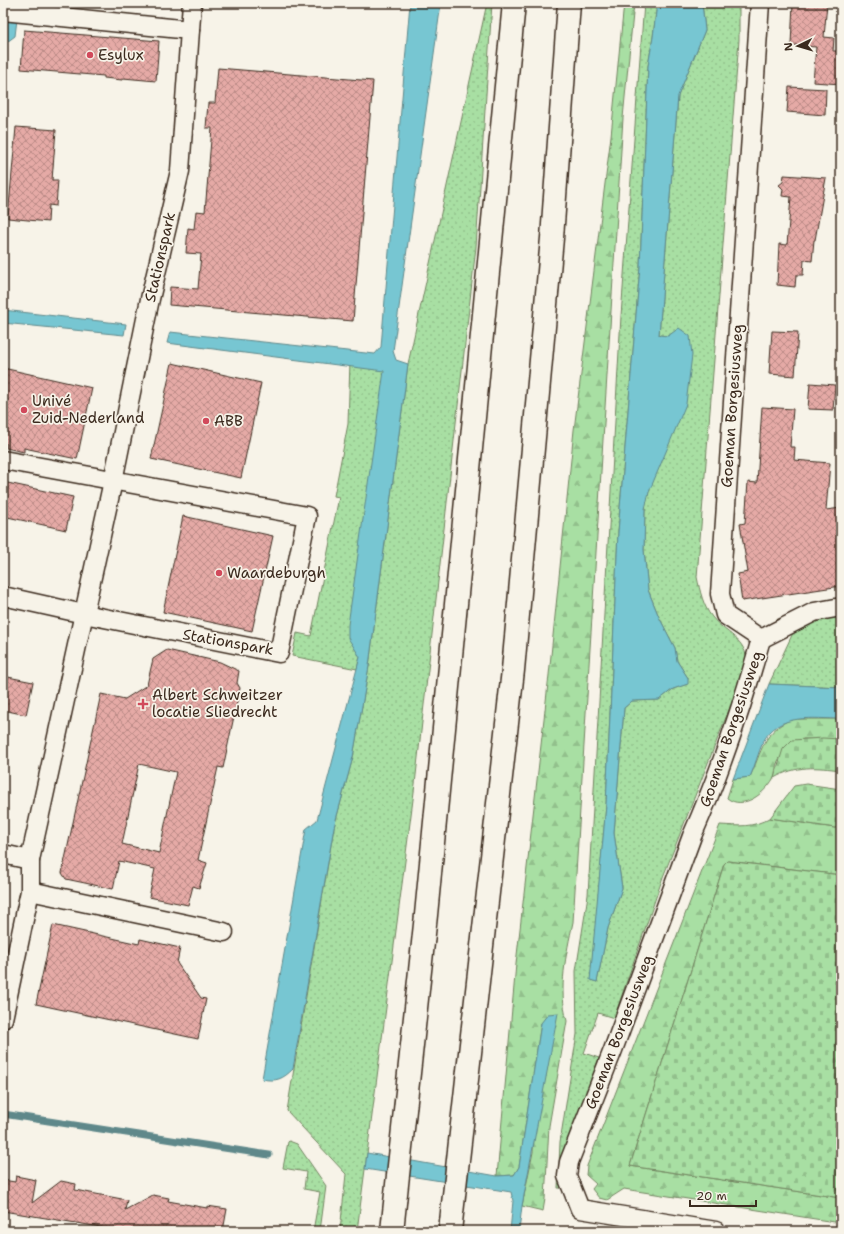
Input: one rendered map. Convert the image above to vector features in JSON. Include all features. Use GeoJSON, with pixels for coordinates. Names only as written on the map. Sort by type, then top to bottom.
{"type":"FeatureCollection","features":[{"type":"Feature","properties":{"kind":"highway"},"geometry":{"type":"LineString","coordinates":[[392,1231],[449,684],[514,3]]}},
{"type":"Feature","properties":{"kind":"highway"},"geometry":{"type":"LineString","coordinates":[[450,1231],[513,670],[552,238],[569,3]]}},
{"type":"Feature","properties":{"kind":"street","name":"Stationspark"},"geometry":{"type":"LineString","coordinates":[[3,1019],[30,892],[30,860],[113,481],[150,299],[180,171],[192,3]]}},
{"type":"Feature","properties":{"kind":"street","name":"Goeman Borgesiusweg"},"geometry":{"type":"LineString","coordinates":[[716,1231],[580,1208],[567,1176],[569,1162],[618,1036],[692,836],[706,805],[752,670],[761,639],[725,615],[720,594],[760,3]]}},
{"type":"Feature","properties":{"kind":"street"},"geometry":{"type":"LineString","coordinates":[[3,11],[190,30]]}},
{"type":"Feature","properties":{"kind":"street","name":"Stationspark"},"geometry":{"type":"LineString","coordinates":[[3,460],[308,516],[279,653],[84,614],[3,596]]}},
{"type":"Feature","properties":{"kind":"street"},"geometry":{"type":"LineString","coordinates":[[761,639],[814,612],[841,607]]}},
{"type":"Feature","properties":{"kind":"street"},"geometry":{"type":"LineString","coordinates":[[3,854],[30,860]]}},
{"type":"Feature","properties":{"kind":"street"},"geometry":{"type":"LineString","coordinates":[[30,892],[224,932]]}},
{"type":"Feature","properties":{"kind":"green space"},"geometry":{"type":"Polygon","coordinates":[[[487,3],[492,3],[476,247],[415,784],[357,1231],[340,1231],[346,1174],[287,1111],[334,827],[353,757],[369,666],[408,364],[487,3]]]}},
{"type":"Feature","properties":{"kind":"green space"},"geometry":{"type":"Polygon","coordinates":[[[624,3],[634,3],[623,118],[573,922],[563,984],[564,1009],[567,1021],[549,1126],[543,1211],[522,1206],[533,1152],[541,1023],[519,1167],[514,1175],[497,1176],[516,964],[549,675],[574,430],[611,136],[624,3]]]}},
{"type":"Feature","properties":{"kind":"green space"},"geometry":{"type":"Polygon","coordinates":[[[644,3],[657,3],[648,66],[640,266],[618,532],[606,805],[591,980],[597,982],[608,928],[622,888],[614,833],[624,708],[632,701],[659,700],[673,689],[687,684],[688,678],[677,661],[675,648],[659,617],[648,590],[644,550],[645,509],[649,491],[668,336],[659,335],[678,96],[705,30],[702,3],[739,3],[739,40],[697,577],[706,608],[717,623],[739,642],[746,655],[747,664],[663,877],[614,1018],[598,1013],[584,1053],[599,1058],[562,1162],[566,1188],[558,1188],[560,1142],[577,1034],[576,971],[588,895],[621,316],[644,3]]]}},
{"type":"Feature","properties":{"kind":"green space"},"geometry":{"type":"Polygon","coordinates":[[[350,361],[393,366],[360,657],[357,669],[292,656],[297,633],[311,636],[339,497],[334,496],[348,424],[350,361]]]}},
{"type":"Feature","properties":{"kind":"green space"},"geometry":{"type":"Polygon","coordinates":[[[841,612],[841,687],[769,684],[792,635],[802,622],[841,612]]]}},
{"type":"Feature","properties":{"kind":"green space"},"geometry":{"type":"Polygon","coordinates":[[[792,719],[841,719],[841,739],[803,739],[780,758],[777,763],[773,779],[765,790],[759,795],[753,799],[740,802],[727,798],[733,779],[750,777],[761,750],[769,736],[775,729],[792,719]]]}},
{"type":"Feature","properties":{"kind":"green space"},"geometry":{"type":"Polygon","coordinates":[[[823,738],[841,739],[841,770],[807,768],[791,771],[774,778],[783,749],[792,740],[823,738]]]}},
{"type":"Feature","properties":{"kind":"green space"},"geometry":{"type":"Polygon","coordinates":[[[806,784],[841,789],[841,826],[835,828],[770,818],[794,786],[806,784]]]}},
{"type":"Feature","properties":{"kind":"green space"},"geometry":{"type":"Polygon","coordinates":[[[770,818],[835,828],[841,826],[841,875],[728,861],[724,864],[630,1166],[841,1198],[841,1223],[624,1189],[607,1200],[599,1198],[592,1189],[596,1184],[586,1175],[587,1166],[720,825],[752,825],[770,818]]]}},
{"type":"Feature","properties":{"kind":"green space"},"geometry":{"type":"Polygon","coordinates":[[[727,861],[841,875],[841,1198],[630,1166],[724,864],[727,861]]]}},
{"type":"Feature","properties":{"kind":"green space"},"geometry":{"type":"Polygon","coordinates":[[[289,1141],[297,1144],[326,1186],[320,1231],[313,1231],[320,1192],[304,1189],[306,1172],[283,1168],[289,1141]]]}},
{"type":"Feature","properties":{"kind":"water"},"geometry":{"type":"Polygon","coordinates":[[[6,3],[19,3],[15,36],[3,45],[6,3]]]}},
{"type":"Feature","properties":{"kind":"water"},"geometry":{"type":"Polygon","coordinates":[[[410,3],[441,3],[393,351],[396,360],[408,364],[369,666],[353,757],[334,827],[293,1069],[279,1079],[267,1080],[262,1079],[306,829],[317,820],[360,657],[348,638],[348,625],[384,371],[167,343],[170,332],[375,354],[381,347],[410,3]]]}},
{"type":"Feature","properties":{"kind":"water"},"geometry":{"type":"Polygon","coordinates":[[[657,3],[702,3],[705,30],[678,96],[659,335],[668,336],[679,328],[690,336],[692,355],[686,404],[649,492],[645,509],[644,550],[648,590],[659,617],[675,648],[677,661],[688,678],[688,684],[673,689],[659,700],[632,701],[624,708],[614,833],[622,888],[608,928],[597,982],[590,980],[606,805],[618,532],[640,266],[648,66],[657,3]]]}},
{"type":"Feature","properties":{"kind":"water"},"geometry":{"type":"Polygon","coordinates":[[[3,310],[126,324],[124,335],[3,323],[3,310]]]}},
{"type":"Feature","properties":{"kind":"water"},"geometry":{"type":"Polygon","coordinates":[[[769,684],[841,687],[841,719],[798,719],[778,726],[770,732],[763,742],[750,777],[733,779],[769,684]]]}},
{"type":"Feature","properties":{"kind":"water"},"geometry":{"type":"Polygon","coordinates":[[[558,1013],[522,1206],[519,1231],[510,1231],[513,1201],[511,1192],[365,1169],[367,1153],[497,1176],[514,1175],[519,1167],[541,1023],[548,1014],[558,1013]]]}},
{"type":"Feature","properties":{"kind":"building"},"geometry":{"type":"Polygon","coordinates":[[[793,3],[827,3],[824,37],[834,38],[833,51],[841,51],[841,84],[813,82],[816,47],[791,45],[793,3]]]}},
{"type":"Feature","properties":{"kind":"building"},"geometry":{"type":"Polygon","coordinates":[[[24,30],[159,41],[156,81],[123,78],[122,80],[104,78],[104,76],[21,69],[24,30]]]}},
{"type":"Feature","properties":{"kind":"building"},"geometry":{"type":"Polygon","coordinates":[[[218,68],[373,81],[353,321],[169,305],[170,287],[198,289],[201,254],[186,253],[188,228],[194,229],[196,211],[205,212],[212,128],[206,128],[208,103],[215,103],[218,68]]]}},
{"type":"Feature","properties":{"kind":"building"},"geometry":{"type":"Polygon","coordinates":[[[789,87],[826,89],[825,115],[787,112],[789,87]]]}},
{"type":"Feature","properties":{"kind":"building"},"geometry":{"type":"Polygon","coordinates":[[[16,127],[56,130],[52,180],[58,180],[56,206],[49,205],[48,222],[8,218],[16,127]]]}},
{"type":"Feature","properties":{"kind":"building"},"geometry":{"type":"Polygon","coordinates":[[[784,175],[826,178],[814,240],[812,261],[804,260],[803,275],[796,275],[795,287],[777,285],[779,244],[787,245],[791,197],[782,196],[783,189],[779,185],[783,182],[784,175]]]}},
{"type":"Feature","properties":{"kind":"building"},"geometry":{"type":"Polygon","coordinates":[[[772,331],[798,332],[795,376],[769,374],[772,331]]]}},
{"type":"Feature","properties":{"kind":"building"},"geometry":{"type":"Polygon","coordinates":[[[172,363],[261,383],[241,478],[151,459],[172,363]]]}},
{"type":"Feature","properties":{"kind":"building"},"geometry":{"type":"Polygon","coordinates":[[[3,368],[92,388],[77,459],[24,448],[24,452],[6,448],[7,444],[3,443],[3,368]]]}},
{"type":"Feature","properties":{"kind":"building"},"geometry":{"type":"Polygon","coordinates":[[[810,383],[835,385],[833,410],[808,409],[810,383]]]}},
{"type":"Feature","properties":{"kind":"building"},"geometry":{"type":"Polygon","coordinates":[[[762,407],[793,409],[790,447],[795,447],[794,460],[830,463],[826,510],[841,508],[841,586],[742,601],[738,574],[748,572],[740,524],[745,523],[748,482],[757,483],[762,407]]]}},
{"type":"Feature","properties":{"kind":"building"},"geometry":{"type":"Polygon","coordinates":[[[3,482],[73,497],[66,530],[3,516],[3,482]]]}},
{"type":"Feature","properties":{"kind":"building"},"geometry":{"type":"Polygon","coordinates":[[[183,516],[273,536],[252,631],[163,612],[183,516]]]}},
{"type":"Feature","properties":{"kind":"building"},"geometry":{"type":"Polygon","coordinates":[[[167,650],[220,662],[239,671],[237,683],[240,688],[223,768],[218,767],[198,860],[207,863],[199,888],[193,886],[188,905],[149,897],[155,869],[119,861],[113,889],[66,879],[62,873],[101,694],[125,699],[147,685],[153,659],[167,650]],[[139,764],[122,844],[159,853],[176,772],[139,764]]]}},
{"type":"Feature","properties":{"kind":"building"},"geometry":{"type":"Polygon","coordinates":[[[3,676],[33,682],[26,715],[3,710],[3,676]]]}},
{"type":"Feature","properties":{"kind":"building"},"geometry":{"type":"Polygon","coordinates":[[[53,925],[139,944],[140,939],[180,948],[177,963],[201,998],[206,999],[198,1039],[36,1004],[53,925]]]}},
{"type":"Feature","properties":{"kind":"building"},"geometry":{"type":"Polygon","coordinates":[[[16,1176],[36,1180],[32,1203],[61,1181],[76,1184],[75,1190],[127,1200],[125,1210],[153,1195],[169,1198],[168,1201],[207,1208],[207,1206],[227,1209],[223,1231],[125,1231],[3,1211],[3,1180],[15,1182],[16,1176]]]}},
{"type":"Feature","properties":{"kind":"waterway"},"geometry":{"type":"LineString","coordinates":[[3,1114],[269,1155]]}},
{"type":"Feature","properties":{"kind":"place","name":"Esylux"},"geometry":{"type":"Point","coordinates":[90,55]}},
{"type":"Feature","properties":{"kind":"place","name":"Univé Zuid-Nederland"},"geometry":{"type":"Point","coordinates":[24,410]}},
{"type":"Feature","properties":{"kind":"place","name":"ABB"},"geometry":{"type":"Point","coordinates":[206,421]}},
{"type":"Feature","properties":{"kind":"place","name":"Waardeburgh"},"geometry":{"type":"Point","coordinates":[219,573]}},
{"type":"Feature","properties":{"kind":"place","name":"Albert Schweitzer locatie Sliedrecht"},"geometry":{"type":"Point","coordinates":[143,704]}}]}
